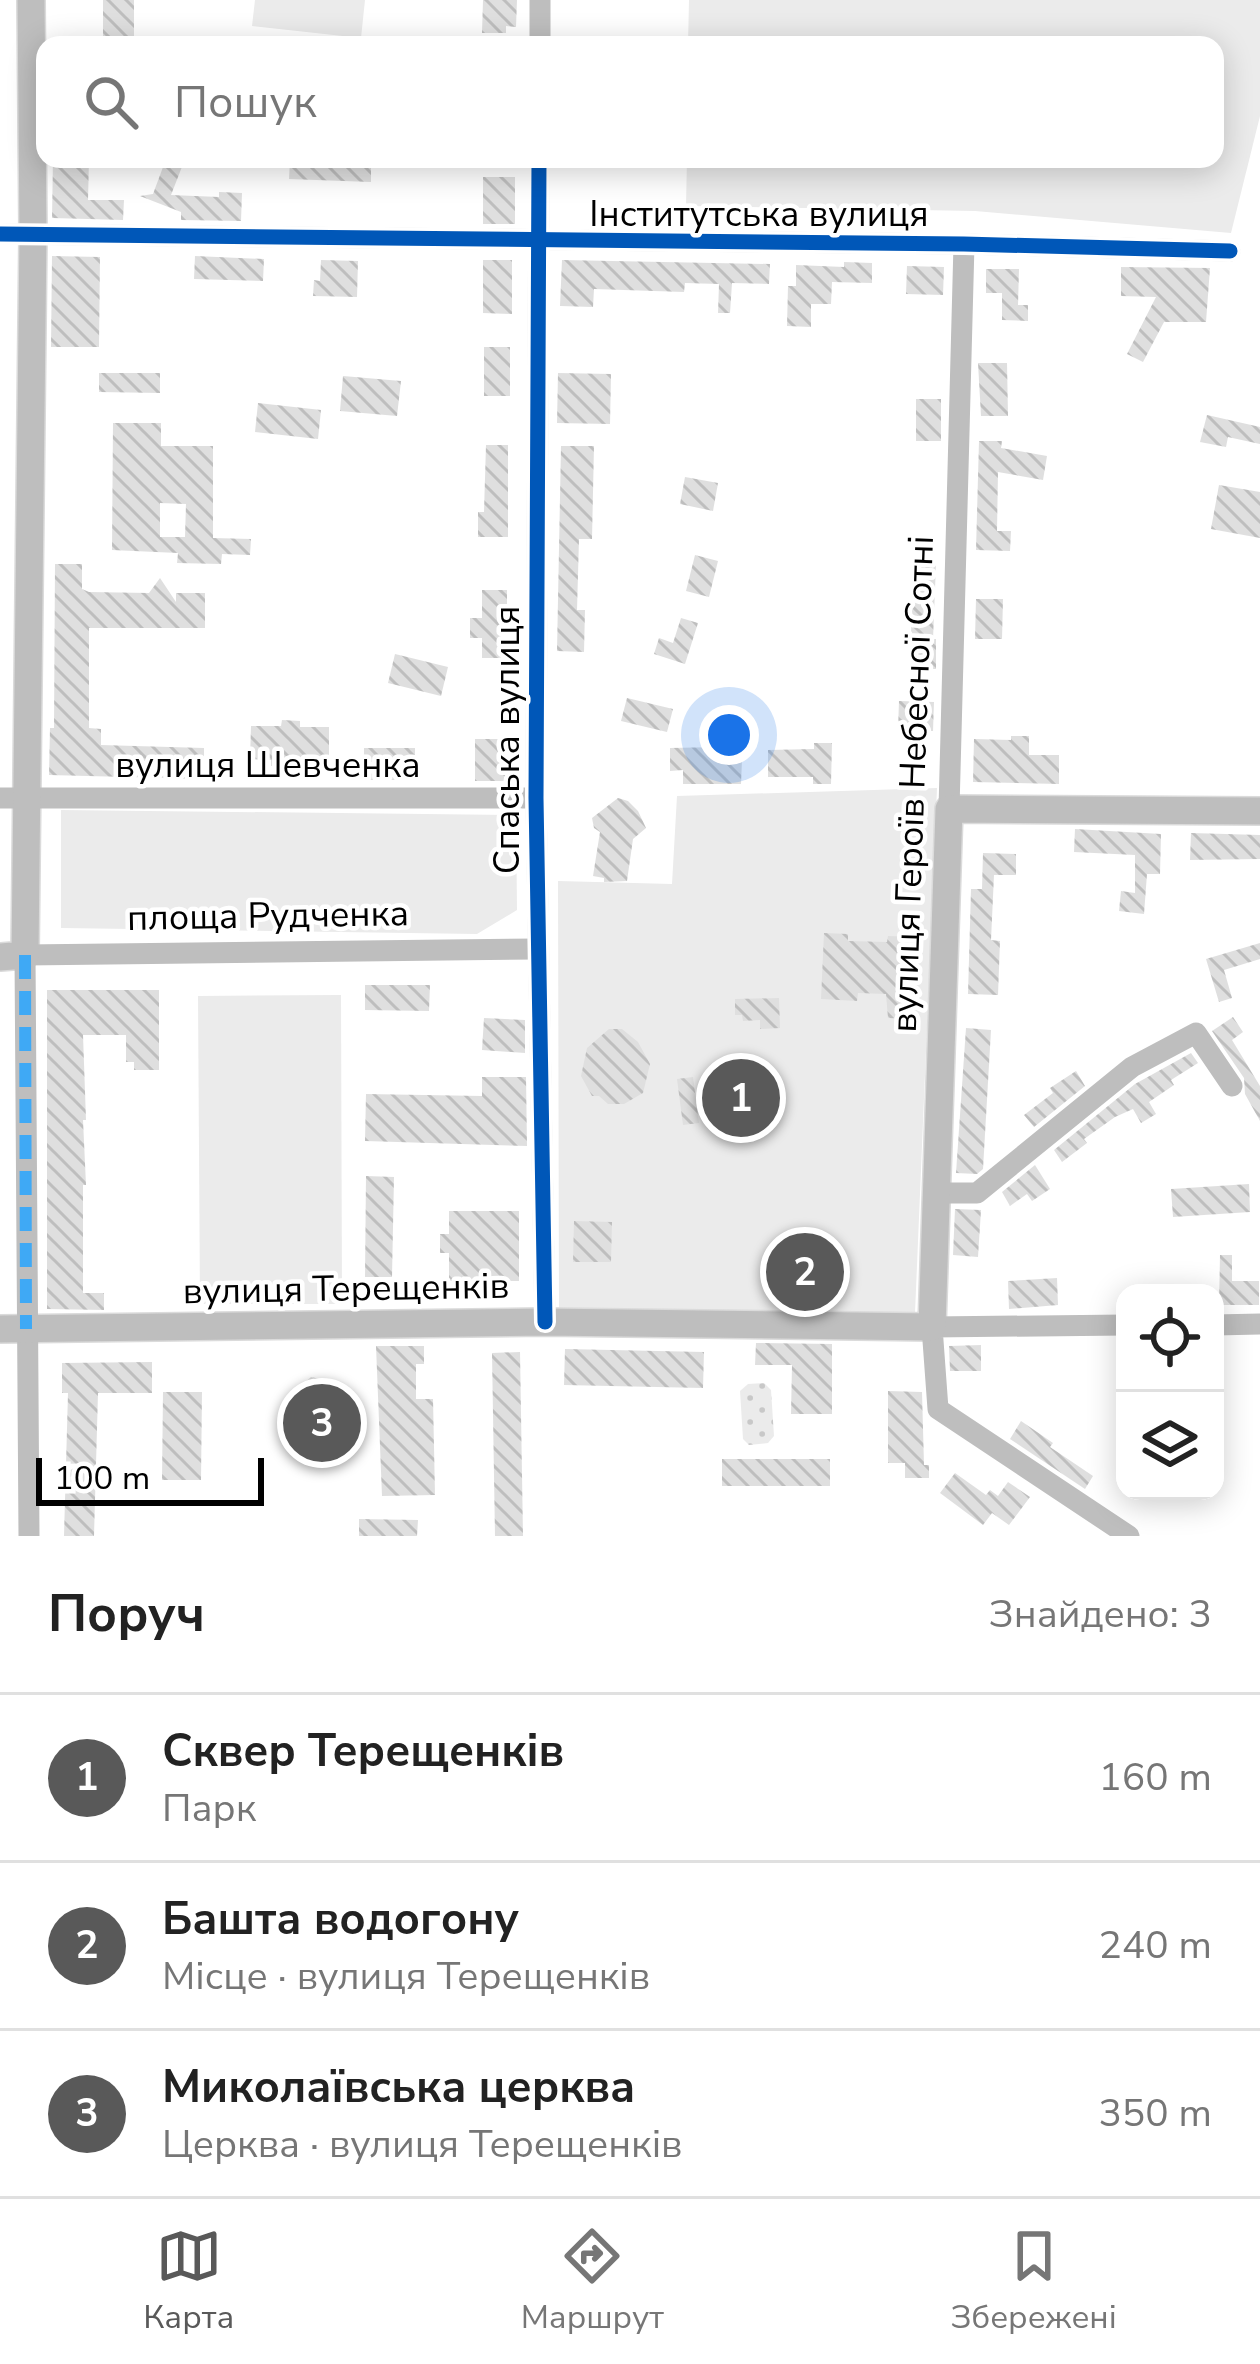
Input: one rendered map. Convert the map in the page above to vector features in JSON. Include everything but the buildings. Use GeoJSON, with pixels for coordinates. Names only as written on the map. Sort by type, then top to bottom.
{"type":"FeatureCollection","features":[{"type":"Feature","properties":{"kind":"main road"},"geometry":{"type":"LineString","coordinates":[[13,956],[34,234],[31,0]]}},
{"type":"Feature","properties":{"kind":"main road"},"geometry":{"type":"LineString","coordinates":[[949,809],[1260,811]]}},
{"type":"Feature","properties":{"kind":"main road","name":"вулиця Героїв Небесної Сотні"},"geometry":{"type":"LineString","coordinates":[[932,1327],[949,809]]}},
{"type":"Feature","properties":{"kind":"main road","name":"вулиця Терещенків"},"geometry":{"type":"LineString","coordinates":[[13,1329],[545,1322],[932,1327]]}},
{"type":"Feature","properties":{"kind":"street"},"geometry":{"type":"LineString","coordinates":[[540,0],[540,36]]}},
{"type":"Feature","properties":{"kind":"street","name":"Спаська вулиця"},"geometry":{"type":"LineString","coordinates":[[539,168],[536,798],[545,1322]]}},
{"type":"Feature","properties":{"kind":"street","name":"Інститутська вулиця"},"geometry":{"type":"LineString","coordinates":[[0,234],[1230,251]]}},
{"type":"Feature","properties":{"kind":"street","name":"вулиця Героїв Небесної Сотні"},"geometry":{"type":"LineString","coordinates":[[949,809],[964,244]]}},
{"type":"Feature","properties":{"kind":"street","name":"вулиця Шевченка"},"geometry":{"type":"LineString","coordinates":[[14,798],[536,798]]}},
{"type":"Feature","properties":{"kind":"street","name":"площа Рудченка"},"geometry":{"type":"LineString","coordinates":[[13,956],[537,949]]}},
{"type":"Feature","properties":{"kind":"street"},"geometry":{"type":"LineString","coordinates":[[13,956],[13,1329],[29,1536]]}},
{"type":"Feature","properties":{"kind":"street"},"geometry":{"type":"LineString","coordinates":[[936,1193],[977,1193],[1132,1067],[1196,1033],[1232,1086]]}},
{"type":"Feature","properties":{"kind":"street"},"geometry":{"type":"LineString","coordinates":[[1224,1324],[1260,1324]]}},
{"type":"Feature","properties":{"kind":"street","name":"вулиця Терещенків"},"geometry":{"type":"LineString","coordinates":[[932,1327],[1116,1325]]}},
{"type":"Feature","properties":{"kind":"street"},"geometry":{"type":"LineString","coordinates":[[932,1327],[938,1409],[1129,1536]]}},
{"type":"Feature","properties":{"kind":"shaded area"},"geometry":{"type":"Polygon","coordinates":[[[255,0],[365,0],[361,36],[252,26],[255,0]]]}},
{"type":"Feature","properties":{"kind":"shaded area"},"geometry":{"type":"Polygon","coordinates":[[[689,0],[1260,0],[1260,116],[1231,233],[975,211],[686,206],[687,168],[1224,168],[1224,36],[688,36],[689,0]]]}},
{"type":"Feature","properties":{"kind":"shaded area"},"geometry":{"type":"Polygon","coordinates":[[[937,788],[915,1313],[559,1311],[558,881],[672,884],[677,796],[937,788]]]}},
{"type":"Feature","properties":{"kind":"shaded area"},"geometry":{"type":"Polygon","coordinates":[[[61,810],[516,815],[517,910],[477,934],[61,928],[61,810]]]}},
{"type":"Feature","properties":{"kind":"shaded area"},"geometry":{"type":"Polygon","coordinates":[[[341,995],[342,1304],[200,1304],[198,996],[341,995]]]}},
{"type":"Feature","properties":{"kind":"shaded area"},"geometry":{"type":"Polygon","coordinates":[[[764,1383],[771,1390],[774,1436],[768,1443],[749,1445],[743,1439],[740,1391],[748,1384],[764,1383]]]}},
{"type":"Feature","properties":{"kind":"marked path"},"geometry":{"type":"LineString","coordinates":[[25,955],[26,1329]]}},
{"type":"Feature","properties":{"kind":"cycle path"},"geometry":{"type":"LineString","coordinates":[[539,168],[536,798],[545,1322]]}},
{"type":"Feature","properties":{"kind":"cycle path"},"geometry":{"type":"LineString","coordinates":[[0,234],[1230,251]]}},
{"type":"Feature","properties":{"kind":"place","name":"Сквер Терещенків"},"geometry":{"type":"Point","coordinates":[741,1098]}},
{"type":"Feature","properties":{"kind":"place","name":"Башта водогону"},"geometry":{"type":"Point","coordinates":[805,1272]}},
{"type":"Feature","properties":{"kind":"place","name":"Миколаївська церква"},"geometry":{"type":"Point","coordinates":[322,1423]}}]}
